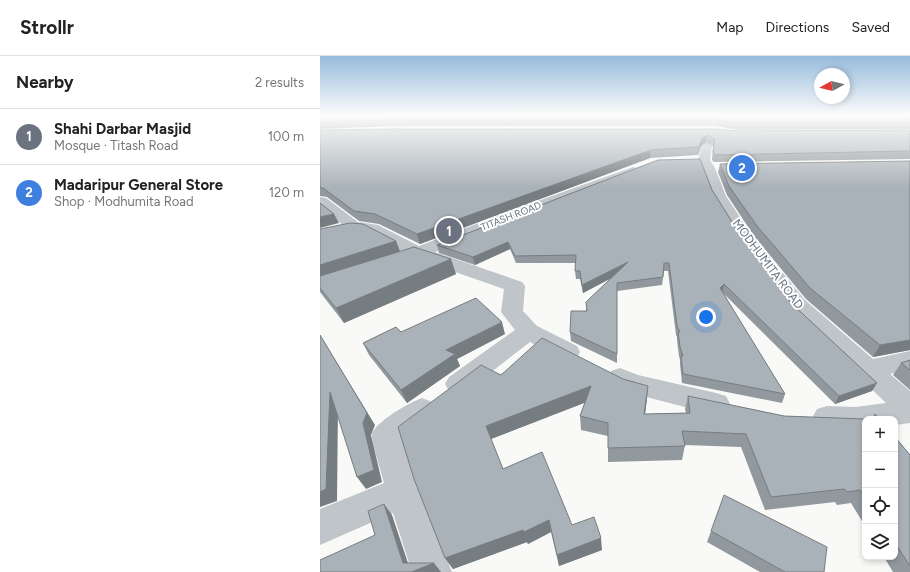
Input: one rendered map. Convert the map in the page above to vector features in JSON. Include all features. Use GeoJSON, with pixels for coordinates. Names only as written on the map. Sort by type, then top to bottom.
{"type":"FeatureCollection","features":[{"type":"Feature","properties":{"kind":"street","name":"MODHUMITA ROAD"},"geometry":{"type":"LineString","coordinates":[[708,140],[707,164],[719,196],[747,240],[797,305],[910,408]]}},
{"type":"Feature","properties":{"kind":"street","name":"TITASH ROAD"},"geometry":{"type":"LineString","coordinates":[[398,260],[419,253],[508,216],[643,166]]}},
{"type":"Feature","properties":{"kind":"street"},"geometry":{"type":"LineString","coordinates":[[321,201],[354,226]]}},
{"type":"Feature","properties":{"kind":"street"},"geometry":{"type":"LineString","coordinates":[[334,231],[354,226],[372,228],[419,253],[515,286],[512,312],[529,331],[632,384],[740,408]]}},
{"type":"Feature","properties":{"kind":"street"},"geometry":{"type":"LineString","coordinates":[[432,572],[403,492],[388,435],[529,331]]}},
{"type":"Feature","properties":{"kind":"street"},"geometry":{"type":"LineString","coordinates":[[868,370],[910,360]]}},
{"type":"Feature","properties":{"kind":"street"},"geometry":{"type":"LineString","coordinates":[[801,417],[854,419],[910,411]]}},
{"type":"Feature","properties":{"kind":"street"},"geometry":{"type":"LineString","coordinates":[[320,527],[403,492]]}},
{"type":"Feature","properties":{"kind":"building"},"geometry":{"type":"Polygon","coordinates":[[[320,140],[701,140],[699,147],[651,150],[417,234],[375,214],[354,211],[323,188],[320,188],[320,140]]]}},
{"type":"Feature","properties":{"kind":"building"},"geometry":{"type":"Polygon","coordinates":[[[715,140],[910,140],[910,151],[715,155],[713,152],[715,140]]]}},
{"type":"Feature","properties":{"kind":"building"},"geometry":{"type":"Polygon","coordinates":[[[700,159],[712,190],[739,233],[791,303],[877,383],[839,396],[724,284],[720,288],[785,394],[683,374],[681,356],[683,356],[678,332],[680,332],[677,326],[669,263],[664,263],[663,277],[617,283],[617,354],[570,332],[571,311],[587,311],[586,302],[628,262],[582,285],[580,271],[575,271],[576,255],[515,256],[508,242],[473,257],[437,245],[658,160],[700,159]]]}},
{"type":"Feature","properties":{"kind":"building"},"geometry":{"type":"Polygon","coordinates":[[[910,161],[910,340],[880,345],[810,288],[757,226],[729,186],[720,164],[910,161]]]}},
{"type":"Feature","properties":{"kind":"building"},"geometry":{"type":"Polygon","coordinates":[[[320,203],[334,214],[320,217],[320,203]]]}},
{"type":"Feature","properties":{"kind":"building"},"geometry":{"type":"Polygon","coordinates":[[[350,223],[363,224],[396,241],[320,265],[320,229],[350,223]]]}},
{"type":"Feature","properties":{"kind":"building"},"geometry":{"type":"Polygon","coordinates":[[[414,247],[451,259],[336,308],[320,288],[320,276],[414,247]]]}},
{"type":"Feature","properties":{"kind":"building"},"geometry":{"type":"Polygon","coordinates":[[[476,298],[502,322],[446,350],[455,354],[401,390],[363,343],[396,327],[401,332],[476,298]]]}},
{"type":"Feature","properties":{"kind":"building"},"geometry":{"type":"Polygon","coordinates":[[[320,335],[367,413],[363,423],[374,470],[357,477],[330,392],[326,489],[320,492],[320,335]]]}},
{"type":"Feature","properties":{"kind":"building"},"geometry":{"type":"Polygon","coordinates":[[[542,338],[623,379],[648,386],[644,414],[690,413],[688,396],[784,416],[862,419],[862,493],[860,490],[847,492],[844,489],[771,497],[746,434],[682,431],[685,446],[608,448],[608,423],[580,416],[591,386],[486,426],[503,469],[542,452],[572,525],[594,517],[601,538],[557,555],[549,520],[524,532],[523,530],[445,558],[414,479],[398,427],[481,365],[501,375],[542,338]]]}},
{"type":"Feature","properties":{"kind":"building"},"geometry":{"type":"Polygon","coordinates":[[[910,360],[910,370],[901,363],[910,360]]]}},
{"type":"Feature","properties":{"kind":"building"},"geometry":{"type":"Polygon","coordinates":[[[898,441],[910,455],[910,566],[898,548],[898,441]]]}},
{"type":"Feature","properties":{"kind":"building"},"geometry":{"type":"Polygon","coordinates":[[[724,495],[827,547],[824,572],[785,572],[711,531],[724,495]]]}},
{"type":"Feature","properties":{"kind":"building"},"geometry":{"type":"Polygon","coordinates":[[[384,504],[403,563],[434,563],[411,572],[320,572],[320,560],[375,535],[368,511],[384,504]]]}},
{"type":"Feature","properties":{"kind":"railway"},"geometry":{"type":"LineString","coordinates":[[692,144],[720,143]]}},
{"type":"Feature","properties":{"kind":"place","name":"Madaripur General Store"},"geometry":{"type":"Point","coordinates":[742,168]}},
{"type":"Feature","properties":{"kind":"place","name":"Shahi Darbar Masjid"},"geometry":{"type":"Point","coordinates":[449,231]}}]}
